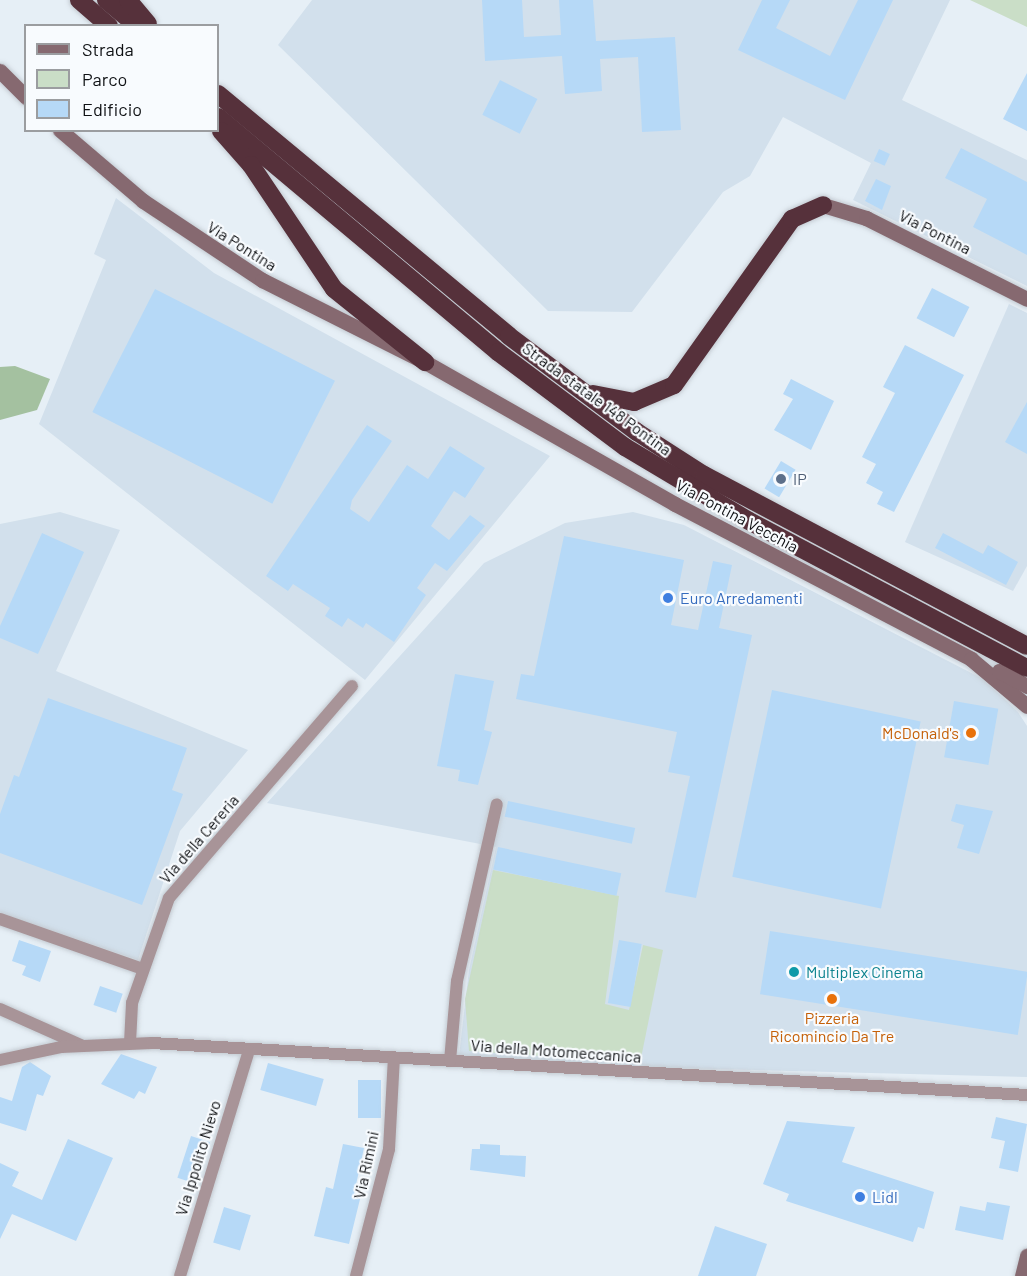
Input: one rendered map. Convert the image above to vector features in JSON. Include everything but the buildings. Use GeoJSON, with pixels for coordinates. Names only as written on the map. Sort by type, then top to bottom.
{"type":"FeatureCollection","features":[{"type":"Feature","properties":{"kind":"highway"},"geometry":{"type":"LineString","coordinates":[[79,0],[107,24]]}},
{"type":"Feature","properties":{"kind":"highway"},"geometry":{"type":"LineString","coordinates":[[106,0],[135,24]]}},
{"type":"Feature","properties":{"kind":"highway"},"geometry":{"type":"LineString","coordinates":[[128,0],[147,24]]}},
{"type":"Feature","properties":{"kind":"highway","name":"Strada statale 148 Pontina"},"geometry":{"type":"LineString","coordinates":[[219,95],[576,389],[704,475],[1027,646]]}},
{"type":"Feature","properties":{"kind":"highway","name":"Strada statale 148 Pontina"},"geometry":{"type":"LineString","coordinates":[[219,118],[498,352],[625,447],[749,521],[1027,668]]}},
{"type":"Feature","properties":{"kind":"highway"},"geometry":{"type":"LineString","coordinates":[[219,129],[251,165],[334,289],[425,362]]}},
{"type":"Feature","properties":{"kind":"highway"},"geometry":{"type":"LineString","coordinates":[[576,389],[634,402],[674,386],[792,219],[823,205]]}},
{"type":"Feature","properties":{"kind":"street"},"geometry":{"type":"LineString","coordinates":[[0,71],[24,95]]}},
{"type":"Feature","properties":{"kind":"street","name":"Via Pontina"},"geometry":{"type":"LineString","coordinates":[[63,132],[211,250],[315,309],[425,362]]}},
{"type":"Feature","properties":{"kind":"street","name":"Via Pontina"},"geometry":{"type":"LineString","coordinates":[[823,205],[866,218],[1027,299]]}},
{"type":"Feature","properties":{"kind":"street","name":"Via Pontina Vecchia"},"geometry":{"type":"LineString","coordinates":[[425,362],[675,504],[972,659],[1027,706]]}},
{"type":"Feature","properties":{"kind":"street"},"geometry":{"type":"LineString","coordinates":[[972,659],[1027,686]]}},
{"type":"Feature","properties":{"kind":"street","name":"Via della Cereria"},"geometry":{"type":"LineString","coordinates":[[130,1043],[130,1013],[143,969],[169,898],[352,686]]}},
{"type":"Feature","properties":{"kind":"street"},"geometry":{"type":"LineString","coordinates":[[450,1061],[457,981],[497,804]]}},
{"type":"Feature","properties":{"kind":"street"},"geometry":{"type":"LineString","coordinates":[[0,918],[143,969]]}},
{"type":"Feature","properties":{"kind":"street","name":"Via della Motomeccanica"},"geometry":{"type":"LineString","coordinates":[[0,1009],[82,1045]]}},
{"type":"Feature","properties":{"kind":"street","name":"Via della Motomeccanica"},"geometry":{"type":"LineString","coordinates":[[0,1060],[82,1045],[130,1043],[1027,1095]]}},
{"type":"Feature","properties":{"kind":"street","name":"Via Ippolito Nievo"},"geometry":{"type":"LineString","coordinates":[[180,1276],[249,1051]]}},
{"type":"Feature","properties":{"kind":"street","name":"Via Rimini"},"geometry":{"type":"LineString","coordinates":[[356,1276],[389,1149],[394,1058]]}},
{"type":"Feature","properties":{"kind":"street"},"geometry":{"type":"LineString","coordinates":[[1022,1276],[1027,1256]]}},
{"type":"Feature","properties":{"kind":"shaded area"},"geometry":{"type":"Polygon","coordinates":[[[312,0],[950,0],[902,100],[1027,160],[1027,286],[853,200],[871,163],[783,117],[750,176],[723,192],[632,312],[548,311],[278,45],[312,0]]]}},
{"type":"Feature","properties":{"kind":"shaded area"},"geometry":{"type":"Polygon","coordinates":[[[116,198],[214,273],[550,456],[365,680],[39,424],[106,260],[94,254],[116,198]]]}},
{"type":"Feature","properties":{"kind":"shaded area"},"geometry":{"type":"Polygon","coordinates":[[[1009,304],[1027,313],[1027,566],[1013,591],[905,542],[1009,304]]]}},
{"type":"Feature","properties":{"kind":"shaded area"},"geometry":{"type":"Polygon","coordinates":[[[60,512],[120,530],[56,671],[248,750],[180,831],[138,960],[0,913],[0,524],[60,512]]]}},
{"type":"Feature","properties":{"kind":"shaded area"},"geometry":{"type":"Polygon","coordinates":[[[633,512],[684,525],[983,679],[1018,712],[1027,726],[1027,1077],[637,1067],[459,1056],[469,970],[496,847],[267,803],[484,563],[565,523],[633,512]]]}},
{"type":"Feature","properties":{"kind":"green space"},"geometry":{"type":"Polygon","coordinates":[[[970,0],[1027,0],[1027,27],[985,7],[970,0]]]}},
{"type":"Feature","properties":{"kind":"green space"},"geometry":{"type":"Polygon","coordinates":[[[15,366],[50,379],[37,410],[0,420],[0,367],[15,366]]]}},
{"type":"Feature","properties":{"kind":"green space"},"geometry":{"type":"Polygon","coordinates":[[[493,870],[619,896],[605,1004],[629,1010],[643,945],[663,950],[640,1063],[469,1051],[465,999],[493,870]]]}},
{"type":"Feature","properties":{"kind":"place","name":"IP"},"geometry":{"type":"Point","coordinates":[781,479]}},
{"type":"Feature","properties":{"kind":"place","name":"Euro Arredamenti"},"geometry":{"type":"Point","coordinates":[668,598]}},
{"type":"Feature","properties":{"kind":"place","name":"McDonald's"},"geometry":{"type":"Point","coordinates":[971,733]}},
{"type":"Feature","properties":{"kind":"place","name":"Multiplex Cinema"},"geometry":{"type":"Point","coordinates":[794,972]}},
{"type":"Feature","properties":{"kind":"place","name":"Pizzeria Ricomincio Da Tre"},"geometry":{"type":"Point","coordinates":[832,999]}},
{"type":"Feature","properties":{"kind":"place","name":"Lidl"},"geometry":{"type":"Point","coordinates":[860,1197]}}]}
